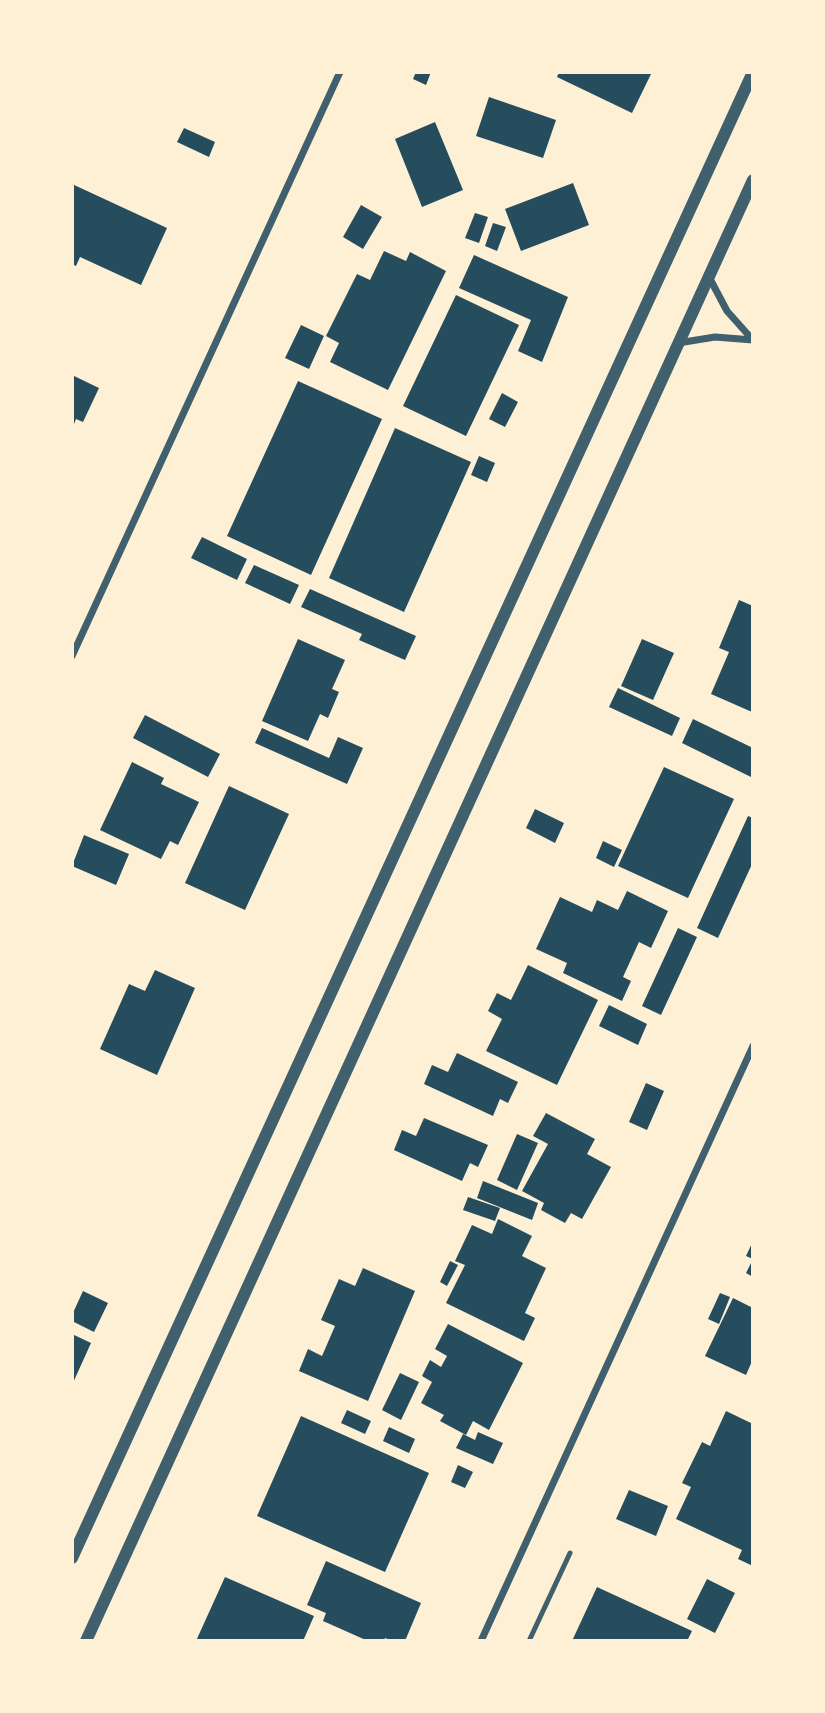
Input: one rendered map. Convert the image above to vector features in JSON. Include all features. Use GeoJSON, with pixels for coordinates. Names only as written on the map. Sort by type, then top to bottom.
{"type":"FeatureCollection","features":[{"type":"Feature","properties":{"kind":"street"},"geometry":{"type":"LineString","coordinates":[[72,656],[340,72]]}},
{"type":"Feature","properties":{"kind":"street"},"geometry":{"type":"LineString","coordinates":[[72,1558],[753,72]]}},
{"type":"Feature","properties":{"kind":"street"},"geometry":{"type":"LineString","coordinates":[[86,1641],[753,180]]}},
{"type":"Feature","properties":{"kind":"street"},"geometry":{"type":"LineString","coordinates":[[709,276],[727,311],[752,340]]}},
{"type":"Feature","properties":{"kind":"street"},"geometry":{"type":"LineString","coordinates":[[677,343],[715,337],[752,340]]}},
{"type":"Feature","properties":{"kind":"street"},"geometry":{"type":"LineString","coordinates":[[481,1641],[753,1046]]}},
{"type":"Feature","properties":{"kind":"lane"},"geometry":{"type":"LineString","coordinates":[[529,1641],[570,1553]]}},
{"type":"Feature","properties":{"kind":"building"},"geometry":{"type":"Polygon","coordinates":[[[416,72],[431,72],[426,85],[413,79],[416,72]]]}},
{"type":"Feature","properties":{"kind":"building"},"geometry":{"type":"Polygon","coordinates":[[[559,72],[652,72],[632,113],[557,77],[559,72]]]}},
{"type":"Feature","properties":{"kind":"building"},"geometry":{"type":"Polygon","coordinates":[[[489,97],[556,120],[543,158],[476,136],[489,97]]]}},
{"type":"Feature","properties":{"kind":"building"},"geometry":{"type":"Polygon","coordinates":[[[435,122],[463,190],[422,207],[395,139],[435,122]]]}},
{"type":"Feature","properties":{"kind":"building"},"geometry":{"type":"Polygon","coordinates":[[[184,128],[215,142],[209,157],[177,142],[184,128]]]}},
{"type":"Feature","properties":{"kind":"building"},"geometry":{"type":"Polygon","coordinates":[[[573,183],[589,225],[521,251],[505,209],[573,183]]]}},
{"type":"Feature","properties":{"kind":"building"},"geometry":{"type":"Polygon","coordinates":[[[72,184],[167,228],[141,285],[80,257],[76,266],[72,264],[72,184]]]}},
{"type":"Feature","properties":{"kind":"building"},"geometry":{"type":"Polygon","coordinates":[[[361,205],[382,217],[363,249],[343,237],[361,205]]]}},
{"type":"Feature","properties":{"kind":"building"},"geometry":{"type":"Polygon","coordinates":[[[475,213],[488,217],[479,243],[465,238],[475,213]]]}},
{"type":"Feature","properties":{"kind":"building"},"geometry":{"type":"Polygon","coordinates":[[[493,223],[506,227],[497,251],[485,246],[493,223]]]}},
{"type":"Feature","properties":{"kind":"building"},"geometry":{"type":"Polygon","coordinates":[[[384,251],[406,261],[410,252],[446,271],[388,390],[330,362],[339,343],[326,336],[357,274],[370,280],[384,251]]]}},
{"type":"Feature","properties":{"kind":"building"},"geometry":{"type":"Polygon","coordinates":[[[474,255],[568,297],[542,362],[518,351],[531,320],[459,288],[474,255]]]}},
{"type":"Feature","properties":{"kind":"building"},"geometry":{"type":"Polygon","coordinates":[[[456,295],[519,325],[466,436],[403,406],[456,295]]]}},
{"type":"Feature","properties":{"kind":"building"},"geometry":{"type":"Polygon","coordinates":[[[301,325],[324,336],[309,369],[285,358],[301,325]]]}},
{"type":"Feature","properties":{"kind":"building"},"geometry":{"type":"Polygon","coordinates":[[[72,375],[99,388],[83,422],[76,419],[72,429],[72,375]]]}},
{"type":"Feature","properties":{"kind":"building"},"geometry":{"type":"Polygon","coordinates":[[[298,381],[382,419],[311,575],[227,536],[298,381]]]}},
{"type":"Feature","properties":{"kind":"building"},"geometry":{"type":"Polygon","coordinates":[[[502,393],[518,402],[505,427],[489,419],[502,393]]]}},
{"type":"Feature","properties":{"kind":"building"},"geometry":{"type":"Polygon","coordinates":[[[395,428],[471,462],[404,612],[329,578],[395,428]]]}},
{"type":"Feature","properties":{"kind":"building"},"geometry":{"type":"Polygon","coordinates":[[[479,456],[495,463],[487,482],[471,475],[479,456]]]}},
{"type":"Feature","properties":{"kind":"building"},"geometry":{"type":"Polygon","coordinates":[[[202,537],[247,559],[237,580],[191,558],[202,537]]]}},
{"type":"Feature","properties":{"kind":"building"},"geometry":{"type":"Polygon","coordinates":[[[254,565],[299,585],[290,604],[245,583],[254,565]]]}},
{"type":"Feature","properties":{"kind":"building"},"geometry":{"type":"Polygon","coordinates":[[[310,589],[416,636],[405,660],[359,640],[362,634],[301,607],[310,589]]]}},
{"type":"Feature","properties":{"kind":"building"},"geometry":{"type":"Polygon","coordinates":[[[739,600],[753,606],[752,712],[711,694],[729,652],[719,648],[739,600]]]}},
{"type":"Feature","properties":{"kind":"building"},"geometry":{"type":"Polygon","coordinates":[[[298,639],[345,660],[332,689],[339,692],[328,718],[320,714],[308,741],[262,721],[298,639]]]}},
{"type":"Feature","properties":{"kind":"building"},"geometry":{"type":"Polygon","coordinates":[[[642,639],[674,653],[653,700],[621,686],[642,639]]]}},
{"type":"Feature","properties":{"kind":"building"},"geometry":{"type":"Polygon","coordinates":[[[618,688],[680,718],[672,736],[609,707],[618,688]]]}},
{"type":"Feature","properties":{"kind":"building"},"geometry":{"type":"Polygon","coordinates":[[[145,715],[220,754],[208,777],[133,738],[145,715]]]}},
{"type":"Feature","properties":{"kind":"building"},"geometry":{"type":"Polygon","coordinates":[[[693,719],[753,748],[753,778],[682,743],[693,719]]]}},
{"type":"Feature","properties":{"kind":"building"},"geometry":{"type":"Polygon","coordinates":[[[262,728],[329,758],[338,737],[363,748],[347,784],[255,743],[262,728]]]}},
{"type":"Feature","properties":{"kind":"building"},"geometry":{"type":"Polygon","coordinates":[[[132,762],[164,778],[161,784],[199,802],[178,845],[170,841],[161,859],[100,830],[132,762]]]}},
{"type":"Feature","properties":{"kind":"building"},"geometry":{"type":"Polygon","coordinates":[[[664,767],[734,799],[688,898],[618,866],[664,767]]]}},
{"type":"Feature","properties":{"kind":"building"},"geometry":{"type":"Polygon","coordinates":[[[229,786],[289,814],[245,910],[185,883],[229,786]]]}},
{"type":"Feature","properties":{"kind":"building"},"geometry":{"type":"Polygon","coordinates":[[[535,809],[564,823],[555,843],[526,828],[535,809]]]}},
{"type":"Feature","properties":{"kind":"building"},"geometry":{"type":"Polygon","coordinates":[[[748,816],[753,818],[753,862],[718,938],[697,928],[748,816]]]}},
{"type":"Feature","properties":{"kind":"building"},"geometry":{"type":"Polygon","coordinates":[[[84,835],[129,854],[116,885],[72,866],[84,835]]]}},
{"type":"Feature","properties":{"kind":"building"},"geometry":{"type":"Polygon","coordinates":[[[603,841],[622,850],[614,867],[596,858],[603,841]]]}},
{"type":"Feature","properties":{"kind":"building"},"geometry":{"type":"Polygon","coordinates":[[[627,891],[668,911],[651,948],[639,942],[623,977],[631,981],[622,1001],[563,973],[567,963],[536,949],[560,897],[592,912],[597,900],[618,910],[627,891]]]}},
{"type":"Feature","properties":{"kind":"building"},"geometry":{"type":"Polygon","coordinates":[[[678,928],[697,937],[661,1015],[642,1006],[678,928]]]}},
{"type":"Feature","properties":{"kind":"building"},"geometry":{"type":"Polygon","coordinates":[[[528,965],[598,1000],[557,1085],[486,1051],[502,1019],[488,1011],[497,993],[511,1000],[528,965]]]}},
{"type":"Feature","properties":{"kind":"building"},"geometry":{"type":"Polygon","coordinates":[[[155,970],[195,988],[157,1075],[100,1049],[129,984],[145,991],[155,970]]]}},
{"type":"Feature","properties":{"kind":"building"},"geometry":{"type":"Polygon","coordinates":[[[609,1005],[647,1024],[638,1045],[599,1026],[609,1005]]]}},
{"type":"Feature","properties":{"kind":"building"},"geometry":{"type":"Polygon","coordinates":[[[457,1053],[518,1082],[508,1103],[500,1099],[493,1116],[424,1084],[432,1065],[448,1072],[457,1053]]]}},
{"type":"Feature","properties":{"kind":"building"},"geometry":{"type":"Polygon","coordinates":[[[646,1083],[664,1091],[647,1130],[629,1122],[646,1083]]]}},
{"type":"Feature","properties":{"kind":"building"},"geometry":{"type":"Polygon","coordinates":[[[546,1113],[595,1139],[587,1154],[611,1167],[582,1219],[571,1213],[565,1223],[541,1210],[544,1203],[522,1191],[548,1144],[533,1136],[546,1113]]]}},
{"type":"Feature","properties":{"kind":"building"},"geometry":{"type":"Polygon","coordinates":[[[424,1118],[488,1145],[478,1167],[470,1163],[462,1181],[394,1150],[402,1130],[416,1136],[424,1118]]]}},
{"type":"Feature","properties":{"kind":"building"},"geometry":{"type":"Polygon","coordinates":[[[517,1134],[538,1143],[517,1190],[497,1180],[517,1134]]]}},
{"type":"Feature","properties":{"kind":"building"},"geometry":{"type":"Polygon","coordinates":[[[483,1181],[538,1203],[532,1220],[477,1198],[483,1181]]]}},
{"type":"Feature","properties":{"kind":"building"},"geometry":{"type":"Polygon","coordinates":[[[468,1197],[500,1208],[495,1221],[463,1210],[468,1197]]]}},
{"type":"Feature","properties":{"kind":"building"},"geometry":{"type":"Polygon","coordinates":[[[498,1219],[532,1236],[522,1256],[546,1268],[525,1313],[535,1318],[524,1341],[446,1303],[465,1265],[455,1261],[472,1225],[492,1234],[498,1219]]]}},
{"type":"Feature","properties":{"kind":"building"},"geometry":{"type":"Polygon","coordinates":[[[753,1241],[753,1259],[746,1256],[753,1241]]]}},
{"type":"Feature","properties":{"kind":"building"},"geometry":{"type":"Polygon","coordinates":[[[753,1259],[753,1277],[746,1273],[753,1259]]]}},
{"type":"Feature","properties":{"kind":"building"},"geometry":{"type":"Polygon","coordinates":[[[450,1261],[458,1265],[447,1286],[440,1282],[450,1261]]]}},
{"type":"Feature","properties":{"kind":"building"},"geometry":{"type":"Polygon","coordinates":[[[363,1268],[415,1291],[368,1401],[299,1371],[308,1349],[322,1356],[335,1326],[321,1320],[339,1279],[355,1286],[363,1268]]]}},
{"type":"Feature","properties":{"kind":"building"},"geometry":{"type":"Polygon","coordinates":[[[83,1291],[108,1303],[94,1332],[72,1321],[83,1291]]]}},
{"type":"Feature","properties":{"kind":"building"},"geometry":{"type":"Polygon","coordinates":[[[720,1293],[730,1297],[719,1324],[708,1319],[720,1293]]]}},
{"type":"Feature","properties":{"kind":"building"},"geometry":{"type":"Polygon","coordinates":[[[733,1298],[753,1308],[753,1359],[746,1375],[705,1356],[733,1298]]]}},
{"type":"Feature","properties":{"kind":"building"},"geometry":{"type":"Polygon","coordinates":[[[448,1324],[523,1363],[489,1430],[473,1421],[466,1435],[440,1421],[444,1415],[421,1403],[432,1382],[422,1376],[430,1360],[441,1367],[447,1356],[435,1349],[448,1324]]]}},
{"type":"Feature","properties":{"kind":"building"},"geometry":{"type":"Polygon","coordinates":[[[72,1334],[91,1343],[72,1385],[72,1334]]]}},
{"type":"Feature","properties":{"kind":"building"},"geometry":{"type":"Polygon","coordinates":[[[400,1373],[419,1382],[401,1420],[382,1410],[400,1373]]]}},
{"type":"Feature","properties":{"kind":"building"},"geometry":{"type":"Polygon","coordinates":[[[347,1410],[371,1421],[365,1434],[341,1423],[347,1410]]]}},
{"type":"Feature","properties":{"kind":"building"},"geometry":{"type":"Polygon","coordinates":[[[726,1411],[753,1424],[753,1566],[738,1559],[742,1550],[676,1519],[691,1487],[682,1483],[702,1442],[710,1446],[726,1411]]]}},
{"type":"Feature","properties":{"kind":"building"},"geometry":{"type":"Polygon","coordinates":[[[301,1416],[429,1473],[385,1572],[257,1516],[301,1416]]]}},
{"type":"Feature","properties":{"kind":"building"},"geometry":{"type":"Polygon","coordinates":[[[389,1427],[415,1439],[409,1453],[383,1441],[389,1427]]]}},
{"type":"Feature","properties":{"kind":"building"},"geometry":{"type":"Polygon","coordinates":[[[478,1432],[503,1443],[493,1464],[456,1448],[463,1434],[475,1440],[478,1432]]]}},
{"type":"Feature","properties":{"kind":"building"},"geometry":{"type":"Polygon","coordinates":[[[458,1465],[473,1472],[465,1488],[451,1482],[458,1465]]]}},
{"type":"Feature","properties":{"kind":"building"},"geometry":{"type":"Polygon","coordinates":[[[629,1490],[668,1506],[656,1536],[616,1519],[629,1490]]]}},
{"type":"Feature","properties":{"kind":"building"},"geometry":{"type":"Polygon","coordinates":[[[326,1561],[421,1603],[405,1641],[385,1638],[384,1641],[368,1641],[323,1621],[326,1613],[307,1605],[326,1561]]]}},
{"type":"Feature","properties":{"kind":"building"},"geometry":{"type":"Polygon","coordinates":[[[225,1577],[314,1616],[303,1641],[196,1641],[225,1577]]]}},
{"type":"Feature","properties":{"kind":"building"},"geometry":{"type":"Polygon","coordinates":[[[707,1579],[735,1593],[715,1633],[687,1619],[707,1579]]]}},
{"type":"Feature","properties":{"kind":"building"},"geometry":{"type":"Polygon","coordinates":[[[597,1587],[692,1631],[687,1641],[572,1641],[597,1587]]]}}]}
